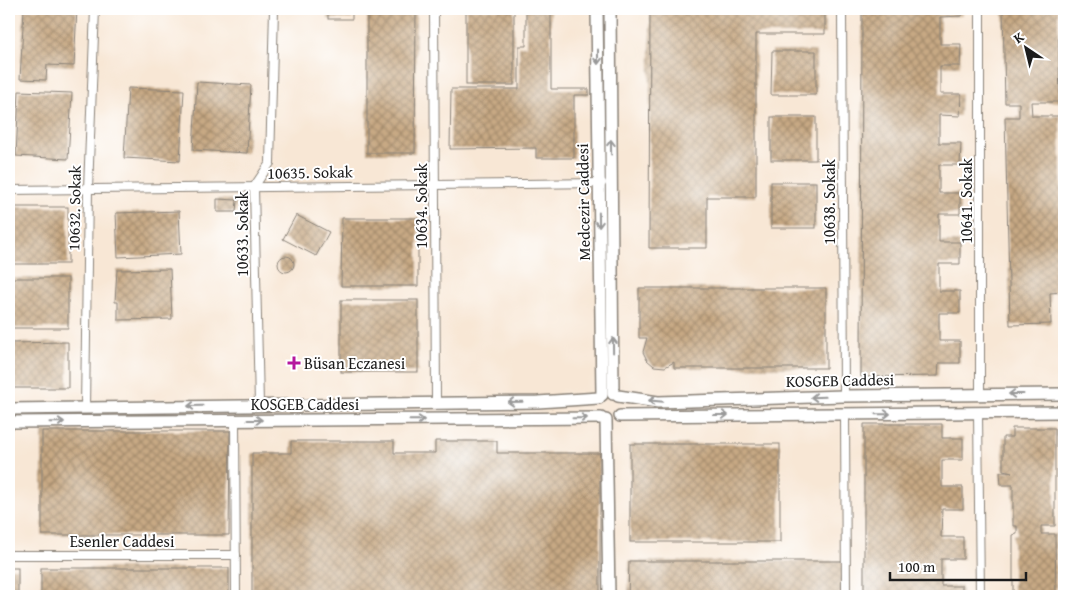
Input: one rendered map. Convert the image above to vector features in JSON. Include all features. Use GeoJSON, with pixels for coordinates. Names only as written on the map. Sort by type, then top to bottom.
{"type":"FeatureCollection","features":[{"type":"Feature","properties":{"kind":"main road","name":"Medcezir Caddesi"},"geometry":{"type":"LineString","coordinates":[[597,9],[598,183],[608,396]]}},
{"type":"Feature","properties":{"kind":"main road","name":"Medcezir Caddesi"},"geometry":{"type":"LineString","coordinates":[[608,396],[612,183],[610,9]]}},
{"type":"Feature","properties":{"kind":"main road","name":"KOSGEB Caddesi"},"geometry":{"type":"LineString","coordinates":[[9,409],[259,404],[538,402],[608,396],[658,402],[980,393],[1064,394]]}},
{"type":"Feature","properties":{"kind":"main road"},"geometry":{"type":"LineString","coordinates":[[620,416],[623,403],[608,396],[596,411],[604,419],[613,420],[620,416],[1064,412]]}},
{"type":"Feature","properties":{"kind":"main road","name":"KOSGEB Caddesi"},"geometry":{"type":"LineString","coordinates":[[9,422],[604,419]]}},
{"type":"Feature","properties":{"kind":"main road"},"geometry":{"type":"LineString","coordinates":[[604,419],[609,596]]}},
{"type":"Feature","properties":{"kind":"street","name":"10632. Sokak"},"geometry":{"type":"LineString","coordinates":[[85,408],[88,189],[95,9]]}},
{"type":"Feature","properties":{"kind":"street","name":"10633. Sokak"},"geometry":{"type":"LineString","coordinates":[[259,404],[254,187],[270,163],[274,9]]}},
{"type":"Feature","properties":{"kind":"street","name":"10634. Sokak"},"geometry":{"type":"LineString","coordinates":[[434,9],[436,403]]}},
{"type":"Feature","properties":{"kind":"street","name":"10638. Sokak"},"geometry":{"type":"LineString","coordinates":[[842,9],[844,396]]}},
{"type":"Feature","properties":{"kind":"street","name":"10641. Sokak"},"geometry":{"type":"LineString","coordinates":[[980,9],[980,393]]}},
{"type":"Feature","properties":{"kind":"street","name":"10635. Sokak"},"geometry":{"type":"LineString","coordinates":[[9,190],[612,183]]}},
{"type":"Feature","properties":{"kind":"street"},"geometry":{"type":"LineString","coordinates":[[978,412],[980,596]]}},
{"type":"Feature","properties":{"kind":"street"},"geometry":{"type":"LineString","coordinates":[[845,415],[846,596]]}},
{"type":"Feature","properties":{"kind":"street"},"geometry":{"type":"LineString","coordinates":[[235,420],[236,596]]}},
{"type":"Feature","properties":{"kind":"street","name":"Esenler Caddesi"},"geometry":{"type":"LineString","coordinates":[[9,555],[236,554]]}},
{"type":"Feature","properties":{"kind":"building"},"geometry":{"type":"Polygon","coordinates":[[[24,9],[77,9],[74,66],[47,65],[46,80],[20,79],[24,9]]]}},
{"type":"Feature","properties":{"kind":"building"},"geometry":{"type":"Polygon","coordinates":[[[328,9],[352,9],[352,19],[328,19],[328,9]]]}},
{"type":"Feature","properties":{"kind":"building"},"geometry":{"type":"Polygon","coordinates":[[[367,9],[416,9],[415,153],[367,153],[367,9]]]}},
{"type":"Feature","properties":{"kind":"building"},"geometry":{"type":"Polygon","coordinates":[[[466,9],[514,9],[514,85],[466,85],[466,9]]]}},
{"type":"Feature","properties":{"kind":"building"},"geometry":{"type":"Polygon","coordinates":[[[526,9],[551,9],[551,89],[589,89],[589,95],[574,95],[574,158],[536,158],[536,148],[450,149],[451,89],[519,89],[519,46],[526,46],[526,9]]]}},
{"type":"Feature","properties":{"kind":"building"},"geometry":{"type":"Polygon","coordinates":[[[650,9],[825,9],[825,34],[756,34],[756,197],[707,197],[707,248],[649,248],[650,9]]]}},
{"type":"Feature","properties":{"kind":"building"},"geometry":{"type":"Polygon","coordinates":[[[862,9],[962,9],[962,16],[940,17],[940,44],[961,44],[960,66],[940,66],[940,94],[961,94],[960,116],[939,115],[939,143],[961,143],[960,165],[939,165],[939,193],[960,193],[960,214],[939,214],[939,242],[960,242],[960,264],[939,264],[939,291],[960,291],[960,313],[939,313],[939,341],[960,341],[960,363],[939,363],[938,376],[861,377],[862,9]]]}},
{"type":"Feature","properties":{"kind":"building"},"geometry":{"type":"Polygon","coordinates":[[[1003,9],[1058,9],[1060,102],[1031,102],[1032,116],[1060,116],[1064,292],[1050,293],[1051,324],[1010,325],[1005,117],[1019,117],[1019,103],[1005,103],[1003,9]]]}},
{"type":"Feature","properties":{"kind":"building"},"geometry":{"type":"Polygon","coordinates":[[[772,51],[816,51],[816,95],[771,95],[772,51]]]}},
{"type":"Feature","properties":{"kind":"building"},"geometry":{"type":"Polygon","coordinates":[[[197,82],[251,85],[247,153],[193,150],[197,82]]]}},
{"type":"Feature","properties":{"kind":"building"},"geometry":{"type":"Polygon","coordinates":[[[128,88],[184,90],[180,161],[124,158],[128,88]]]}},
{"type":"Feature","properties":{"kind":"building"},"geometry":{"type":"Polygon","coordinates":[[[19,91],[72,93],[68,159],[16,156],[19,91]]]}},
{"type":"Feature","properties":{"kind":"building"},"geometry":{"type":"Polygon","coordinates":[[[771,117],[816,117],[816,160],[771,160],[771,117]]]}},
{"type":"Feature","properties":{"kind":"building"},"geometry":{"type":"Polygon","coordinates":[[[771,182],[816,182],[816,228],[771,228],[771,182]]]}},
{"type":"Feature","properties":{"kind":"building"},"geometry":{"type":"Polygon","coordinates":[[[217,199],[237,200],[236,212],[217,212],[217,199]]]}},
{"type":"Feature","properties":{"kind":"building"},"geometry":{"type":"Polygon","coordinates":[[[9,207],[68,207],[68,264],[9,264],[9,207]]]}},
{"type":"Feature","properties":{"kind":"building"},"geometry":{"type":"Polygon","coordinates":[[[179,211],[181,254],[118,257],[116,213],[179,211]]]}},
{"type":"Feature","properties":{"kind":"building"},"geometry":{"type":"Polygon","coordinates":[[[296,215],[329,232],[316,256],[283,239],[296,215]]]}},
{"type":"Feature","properties":{"kind":"building"},"geometry":{"type":"Polygon","coordinates":[[[342,218],[418,218],[418,286],[341,286],[342,218]]]}},
{"type":"Feature","properties":{"kind":"building"},"geometry":{"type":"Polygon","coordinates":[[[286,256],[294,264],[286,272],[278,264],[286,256]]]}},
{"type":"Feature","properties":{"kind":"building"},"geometry":{"type":"Polygon","coordinates":[[[170,269],[172,319],[118,320],[118,302],[115,302],[117,270],[170,269]]]}},
{"type":"Feature","properties":{"kind":"building"},"geometry":{"type":"Polygon","coordinates":[[[9,278],[68,278],[68,328],[9,328],[9,278]]]}},
{"type":"Feature","properties":{"kind":"building"},"geometry":{"type":"Polygon","coordinates":[[[639,288],[826,288],[826,368],[674,368],[674,362],[665,367],[654,366],[647,360],[643,352],[647,338],[639,338],[639,288]]]}},
{"type":"Feature","properties":{"kind":"building"},"geometry":{"type":"Polygon","coordinates":[[[341,300],[418,300],[418,372],[341,372],[341,300]]]}},
{"type":"Feature","properties":{"kind":"building"},"geometry":{"type":"Polygon","coordinates":[[[68,342],[68,388],[10,388],[10,343],[68,342]]]}},
{"type":"Feature","properties":{"kind":"building"},"geometry":{"type":"Polygon","coordinates":[[[864,424],[942,424],[942,438],[963,438],[963,460],[942,460],[942,487],[963,487],[963,509],[942,509],[941,537],[963,537],[963,559],[941,559],[941,586],[962,586],[962,596],[864,596],[864,424]]]}},
{"type":"Feature","properties":{"kind":"building"},"geometry":{"type":"Polygon","coordinates":[[[1012,428],[1055,428],[1055,526],[1041,526],[1041,534],[1055,534],[1056,596],[1013,596],[1013,535],[1017,534],[1017,526],[1013,526],[1013,485],[1001,485],[1000,472],[1012,472],[1003,470],[1003,437],[1012,437],[1012,428]]]}},
{"type":"Feature","properties":{"kind":"building"},"geometry":{"type":"Polygon","coordinates":[[[42,431],[230,431],[229,535],[42,535],[42,431]]]}},
{"type":"Feature","properties":{"kind":"building"},"geometry":{"type":"Polygon","coordinates":[[[291,441],[394,441],[394,453],[435,453],[435,441],[497,441],[497,453],[600,453],[600,596],[252,596],[252,453],[291,453],[291,441]]]}},
{"type":"Feature","properties":{"kind":"building"},"geometry":{"type":"Polygon","coordinates":[[[630,444],[780,444],[780,542],[630,542],[630,444]]]}},
{"type":"Feature","properties":{"kind":"building"},"geometry":{"type":"Polygon","coordinates":[[[629,561],[843,561],[843,596],[628,596],[629,561]]]}},
{"type":"Feature","properties":{"kind":"building"},"geometry":{"type":"Polygon","coordinates":[[[9,568],[18,568],[18,596],[9,596],[9,568]]]}},
{"type":"Feature","properties":{"kind":"building"},"geometry":{"type":"Polygon","coordinates":[[[41,568],[229,568],[229,596],[41,596],[41,568]]]}},
{"type":"Feature","properties":{"kind":"place","name":"Büsan Eczanesi"},"geometry":{"type":"Point","coordinates":[294,363]}}]}
